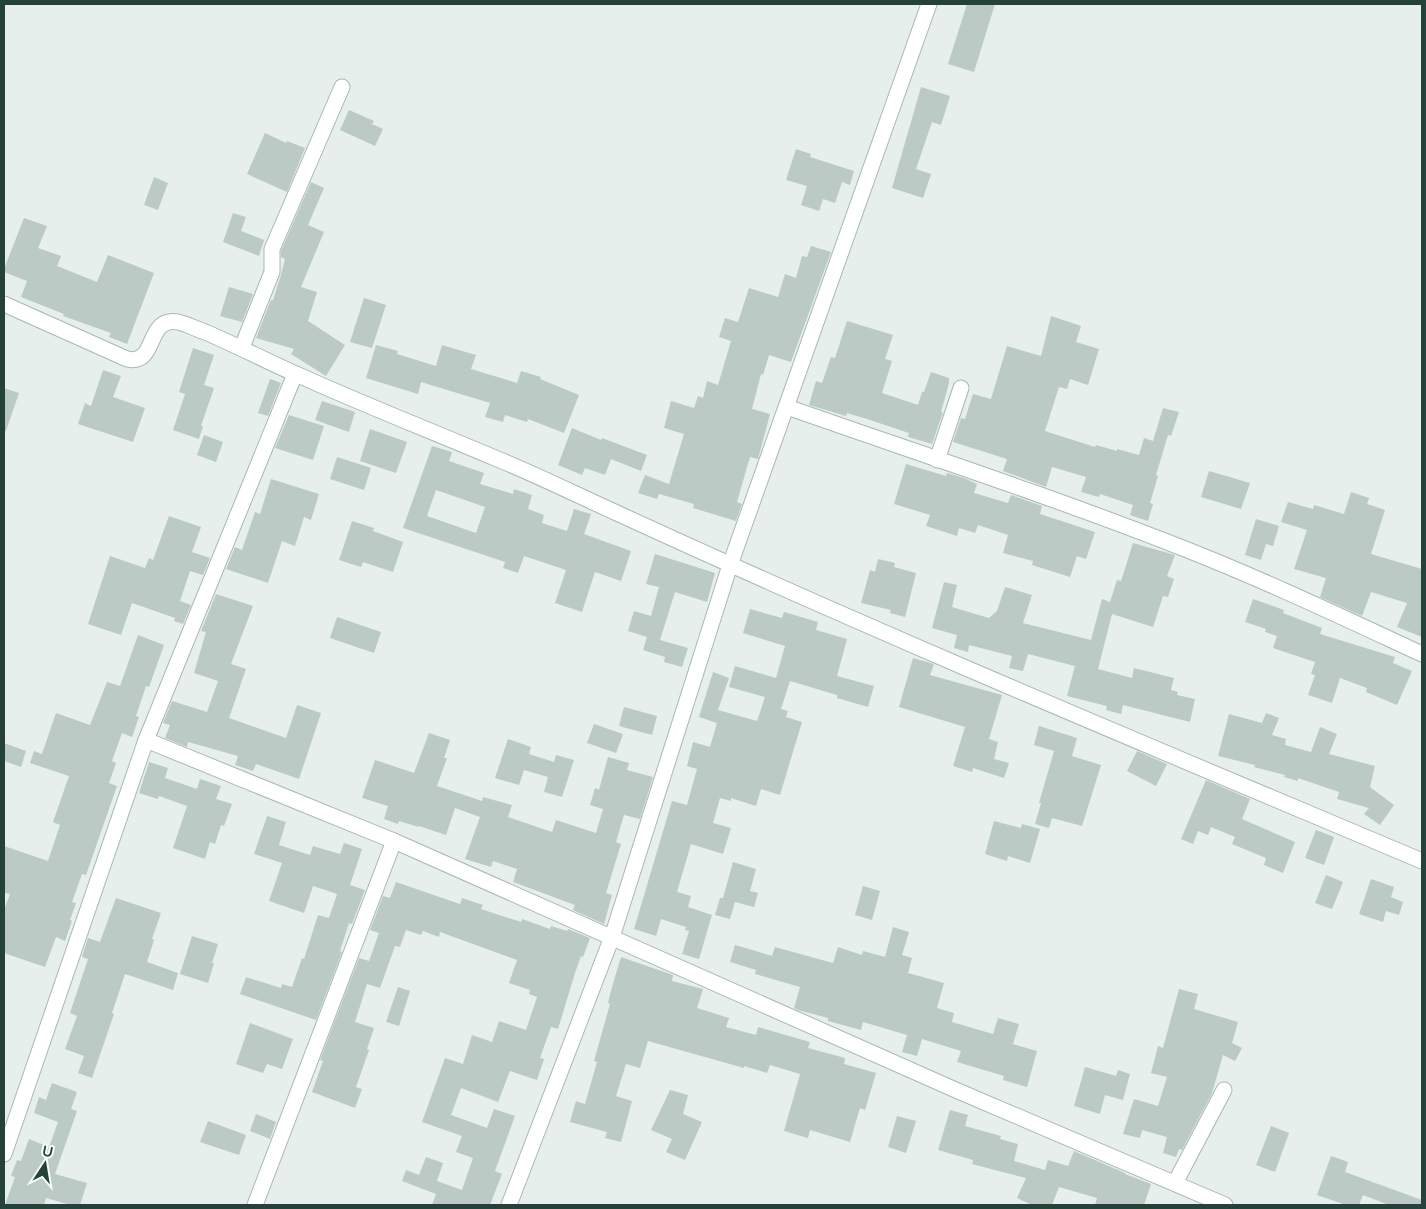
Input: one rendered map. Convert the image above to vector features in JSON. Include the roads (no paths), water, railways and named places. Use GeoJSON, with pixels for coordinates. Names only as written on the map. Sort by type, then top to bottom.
{"type":"FeatureCollection","features":[{"type":"Feature","properties":{"kind":"street"},"geometry":{"type":"LineString","coordinates":[[509,1205],[612,937],[730,565],[929,4]]}},
{"type":"Feature","properties":{"kind":"street"},"geometry":{"type":"LineString","coordinates":[[242,348],[272,272],[272,248],[342,87]]}},
{"type":"Feature","properties":{"kind":"street"},"geometry":{"type":"LineString","coordinates":[[4,304],[134,361],[143,357],[146,353],[158,328],[168,322],[182,323],[242,348],[295,374],[500,460],[730,565],[1422,862]]}},
{"type":"Feature","properties":{"kind":"street"},"geometry":{"type":"LineString","coordinates":[[4,1154],[146,740],[295,374]]}},
{"type":"Feature","properties":{"kind":"street"},"geometry":{"type":"LineString","coordinates":[[937,460],[961,388]]}},
{"type":"Feature","properties":{"kind":"street"},"geometry":{"type":"LineString","coordinates":[[787,407],[1057,501],[1180,547],[1326,609],[1422,654]]}},
{"type":"Feature","properties":{"kind":"street"},"geometry":{"type":"LineString","coordinates":[[146,740],[394,841],[958,1091],[1225,1205]]}},
{"type":"Feature","properties":{"kind":"street"},"geometry":{"type":"LineString","coordinates":[[255,1205],[394,841]]}},
{"type":"Feature","properties":{"kind":"street"},"geometry":{"type":"LineString","coordinates":[[1175,1183],[1224,1090]]}}]}
